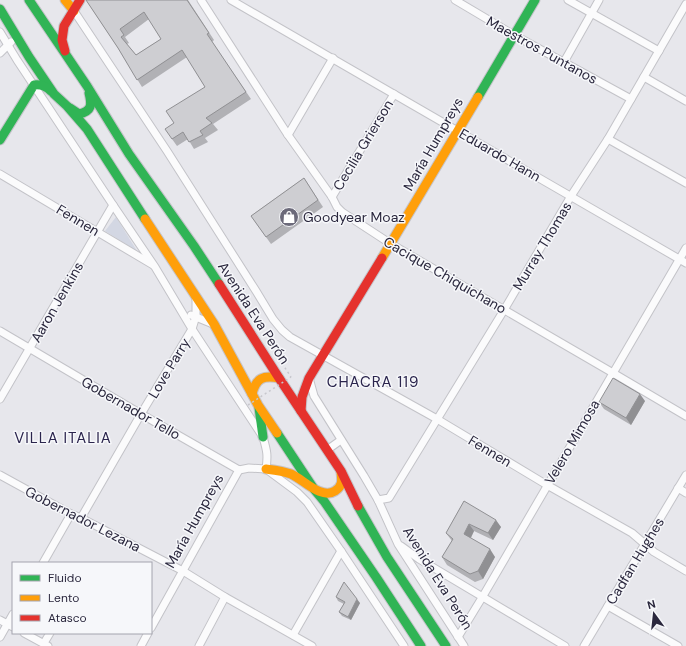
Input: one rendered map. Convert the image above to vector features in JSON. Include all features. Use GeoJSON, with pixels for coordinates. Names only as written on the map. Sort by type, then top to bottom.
{"type":"FeatureCollection","features":[{"type":"Feature","properties":{"kind":"main road","name":"Avenida Eva Perón"},"geometry":{"type":"LineString","coordinates":[[29,0],[87,86],[129,154],[194,246],[341,471],[360,511],[387,557],[446,646]]}},
{"type":"Feature","properties":{"kind":"main road","name":"Avenida Eva Perón"},"geometry":{"type":"LineString","coordinates":[[65,0],[74,11]]}},
{"type":"Feature","properties":{"kind":"main road"},"geometry":{"type":"LineString","coordinates":[[68,58],[62,40],[64,26],[80,0]]}},
{"type":"Feature","properties":{"kind":"main road","name":"María Humpreys"},"geometry":{"type":"LineString","coordinates":[[301,411],[302,397],[308,382],[458,131],[534,0]]}},
{"type":"Feature","properties":{"kind":"main road"},"geometry":{"type":"LineString","coordinates":[[1,12],[54,94]]}},
{"type":"Feature","properties":{"kind":"main road"},"geometry":{"type":"LineString","coordinates":[[42,19],[52,27],[58,28],[64,26]]}},
{"type":"Feature","properties":{"kind":"main road"},"geometry":{"type":"LineString","coordinates":[[0,140],[34,85],[39,84],[54,94],[67,106],[87,129],[214,324],[258,405],[314,489],[324,501],[376,577],[421,646]]}},
{"type":"Feature","properties":{"kind":"main road"},"geometry":{"type":"LineString","coordinates":[[67,106],[79,114],[89,110],[92,102],[87,86]]}},
{"type":"Feature","properties":{"kind":"main road"},"geometry":{"type":"LineString","coordinates":[[252,394],[253,387],[257,381],[263,377],[271,376],[279,378]]}},
{"type":"Feature","properties":{"kind":"main road"},"geometry":{"type":"LineString","coordinates":[[285,386],[296,390],[308,382]]}},
{"type":"Feature","properties":{"kind":"main road"},"geometry":{"type":"LineString","coordinates":[[258,405],[262,437]]}},
{"type":"Feature","properties":{"kind":"main road"},"geometry":{"type":"LineString","coordinates":[[266,469],[290,474],[314,489],[327,494],[335,492],[341,486],[343,482],[341,471]]}},
{"type":"Feature","properties":{"kind":"street","name":"Cacique Chiquichano"},"geometry":{"type":"LineString","coordinates":[[201,0],[288,135],[332,197],[337,207],[342,212],[391,244],[686,416]]}},
{"type":"Feature","properties":{"kind":"street","name":"Eduardo Hann"},"geometry":{"type":"LineString","coordinates":[[231,0],[686,263]]}},
{"type":"Feature","properties":{"kind":"street","name":"Maestros Puntanos"},"geometry":{"type":"LineString","coordinates":[[455,0],[514,35],[631,99]]}},
{"type":"Feature","properties":{"kind":"street"},"geometry":{"type":"LineString","coordinates":[[568,0],[659,52]]}},
{"type":"Feature","properties":{"kind":"street"},"geometry":{"type":"LineString","coordinates":[[564,62],[599,0]]}},
{"type":"Feature","properties":{"kind":"street","name":"Murray Thomas"},"geometry":{"type":"LineString","coordinates":[[378,500],[389,498],[608,139],[659,52],[683,17],[686,4]]}},
{"type":"Feature","properties":{"kind":"street","name":"Avenida Eva Perón"},"geometry":{"type":"LineString","coordinates":[[74,11],[167,151],[256,291],[272,319],[290,337]]}},
{"type":"Feature","properties":{"kind":"street"},"geometry":{"type":"LineString","coordinates":[[1,12],[9,44]]}},
{"type":"Feature","properties":{"kind":"street"},"geometry":{"type":"LineString","coordinates":[[0,32],[113,205],[155,266],[192,329],[262,437],[268,458],[266,469]]}},
{"type":"Feature","properties":{"kind":"street"},"geometry":{"type":"LineString","coordinates":[[0,54],[16,36]]}},
{"type":"Feature","properties":{"kind":"street"},"geometry":{"type":"LineString","coordinates":[[288,135],[332,58]]}},
{"type":"Feature","properties":{"kind":"street"},"geometry":{"type":"LineString","coordinates":[[644,77],[686,101]]}},
{"type":"Feature","properties":{"kind":"street","name":"Cecilia Grierson"},"geometry":{"type":"LineString","coordinates":[[332,197],[394,94]]}},
{"type":"Feature","properties":{"kind":"street"},"geometry":{"type":"LineString","coordinates":[[608,139],[686,183]]}},
{"type":"Feature","properties":{"kind":"street","name":"Fennen"},"geometry":{"type":"LineString","coordinates":[[0,174],[155,266]]}},
{"type":"Feature","properties":{"kind":"street","name":"Aaron Jenkins"},"geometry":{"type":"LineString","coordinates":[[0,399],[113,205]]}},
{"type":"Feature","properties":{"kind":"street","name":"Velero Mimosa"},"geometry":{"type":"LineString","coordinates":[[458,637],[686,248]]}},
{"type":"Feature","properties":{"kind":"street","name":"Love Parry"},"geometry":{"type":"LineString","coordinates":[[81,518],[192,329],[196,316],[196,297]]}},
{"type":"Feature","properties":{"kind":"street"},"geometry":{"type":"LineString","coordinates":[[183,313],[196,316],[214,324]]}},
{"type":"Feature","properties":{"kind":"street","name":"Gobernador Tello"},"geometry":{"type":"LineString","coordinates":[[0,331],[239,470]]}},
{"type":"Feature","properties":{"kind":"street","name":"Fennen"},"geometry":{"type":"LineString","coordinates":[[290,337],[437,419],[547,485],[632,533],[654,552],[686,571]]}},
{"type":"Feature","properties":{"kind":"street","name":"Avenida Eva Perón"},"geometry":{"type":"LineString","coordinates":[[308,382],[314,396],[378,500],[398,544],[464,646]]}},
{"type":"Feature","properties":{"kind":"street"},"geometry":{"type":"LineString","coordinates":[[327,450],[342,440]]}},
{"type":"Feature","properties":{"kind":"street"},"geometry":{"type":"LineString","coordinates":[[239,470],[249,468],[266,469],[297,492],[306,502],[341,551],[404,646]]}},
{"type":"Feature","properties":{"kind":"street","name":"María Humpreys"},"geometry":{"type":"LineString","coordinates":[[152,626],[239,470]]}},
{"type":"Feature","properties":{"kind":"street","name":"Gobernador Lezana"},"geometry":{"type":"LineString","coordinates":[[0,475],[71,514],[183,571],[312,646]]}},
{"type":"Feature","properties":{"kind":"street","name":"Cadfan Hughes"},"geometry":{"type":"LineString","coordinates":[[584,646],[686,475]]}},
{"type":"Feature","properties":{"kind":"street"},"geometry":{"type":"LineString","coordinates":[[678,488],[686,493]]}},
{"type":"Feature","properties":{"kind":"street"},"geometry":{"type":"LineString","coordinates":[[44,562],[71,514]]}},
{"type":"Feature","properties":{"kind":"street"},"geometry":{"type":"LineString","coordinates":[[398,544],[419,559],[565,646]]}},
{"type":"Feature","properties":{"kind":"street"},"geometry":{"type":"LineString","coordinates":[[293,635],[341,551]]}},
{"type":"Feature","properties":{"kind":"street"},"geometry":{"type":"LineString","coordinates":[[198,646],[226,597]]}},
{"type":"Feature","properties":{"kind":"street"},"geometry":{"type":"LineString","coordinates":[[608,606],[678,646]]}},
{"type":"Feature","properties":{"kind":"street"},"geometry":{"type":"LineString","coordinates":[[0,620],[10,625],[0,637]]}},
{"type":"Feature","properties":{"kind":"street"},"geometry":{"type":"LineString","coordinates":[[26,634],[46,645],[50,634]]}},
{"type":"Feature","properties":{"kind":"street"},"geometry":{"type":"LineString","coordinates":[[141,646],[147,634]]}},
{"type":"Feature","properties":{"kind":"path"},"geometry":{"type":"LineString","coordinates":[[248,405],[291,376]]}},
{"type":"Feature","properties":{"kind":"shaded area"},"geometry":{"type":"Polygon","coordinates":[[[116,217],[137,251],[105,231],[116,217]]]}},
{"type":"Feature","properties":{"kind":"building"},"geometry":{"type":"Polygon","coordinates":[[[86,0],[187,0],[209,33],[207,34],[246,92],[206,118],[212,123],[200,131],[203,135],[189,142],[183,132],[172,139],[165,129],[174,123],[166,111],[205,87],[182,50],[137,80],[86,0]],[[144,12],[120,29],[124,35],[121,37],[136,55],[161,39],[144,12]]]}},
{"type":"Feature","properties":{"kind":"building"},"geometry":{"type":"Polygon","coordinates":[[[304,178],[318,200],[266,237],[251,216],[304,178]]]}},
{"type":"Feature","properties":{"kind":"building"},"geometry":{"type":"Polygon","coordinates":[[[613,378],[640,394],[626,418],[599,402],[613,378]]]}},
{"type":"Feature","properties":{"kind":"building"},"geometry":{"type":"Polygon","coordinates":[[[464,501],[496,520],[488,533],[469,524],[464,534],[490,549],[478,571],[470,574],[442,557],[453,539],[446,533],[464,501]]]}},
{"type":"Feature","properties":{"kind":"building"},"geometry":{"type":"Polygon","coordinates":[[[344,582],[357,599],[348,617],[339,612],[345,602],[336,597],[344,582]]]}},
{"type":"Feature","properties":{"kind":"traffic: fast"},"geometry":{"type":"LineString","coordinates":[[29,0],[87,86],[129,154],[219,284]]}},
{"type":"Feature","properties":{"kind":"traffic: fast"},"geometry":{"type":"LineString","coordinates":[[478,97],[535,0]]}},
{"type":"Feature","properties":{"kind":"traffic: fast"},"geometry":{"type":"LineString","coordinates":[[0,9],[29,57],[54,94],[67,106],[87,129],[145,219]]}},
{"type":"Feature","properties":{"kind":"traffic: fast"},"geometry":{"type":"LineString","coordinates":[[0,140],[34,85],[43,86],[51,91]]}},
{"type":"Feature","properties":{"kind":"traffic: fast"},"geometry":{"type":"LineString","coordinates":[[70,108],[79,114],[89,109],[91,104],[89,93]]}},
{"type":"Feature","properties":{"kind":"traffic: fast"},"geometry":{"type":"LineString","coordinates":[[259,408],[263,437]]}},
{"type":"Feature","properties":{"kind":"traffic: fast"},"geometry":{"type":"LineString","coordinates":[[277,433],[314,489],[324,501],[376,577],[421,646]]}},
{"type":"Feature","properties":{"kind":"traffic: fast"},"geometry":{"type":"LineString","coordinates":[[358,506],[387,557],[446,646]]}},
{"type":"Feature","properties":{"kind":"traffic: slow"},"geometry":{"type":"LineString","coordinates":[[65,0],[74,11]]}},
{"type":"Feature","properties":{"kind":"traffic: slow"},"geometry":{"type":"LineString","coordinates":[[382,258],[478,97]]}},
{"type":"Feature","properties":{"kind":"traffic: slow"},"geometry":{"type":"LineString","coordinates":[[145,219],[214,324],[258,405],[277,433]]}},
{"type":"Feature","properties":{"kind":"traffic: slow"},"geometry":{"type":"LineString","coordinates":[[252,394],[256,384],[261,379],[269,377],[279,378]]}},
{"type":"Feature","properties":{"kind":"traffic: slow"},"geometry":{"type":"LineString","coordinates":[[266,469],[291,474],[312,488],[324,493],[335,491],[341,485],[341,472]]}},
{"type":"Feature","properties":{"kind":"traffic: jam"},"geometry":{"type":"LineString","coordinates":[[65,51],[62,40],[64,26],[80,0]]}},
{"type":"Feature","properties":{"kind":"traffic: jam"},"geometry":{"type":"LineString","coordinates":[[301,411],[302,397],[309,378],[382,258]]}},
{"type":"Feature","properties":{"kind":"traffic: jam"},"geometry":{"type":"LineString","coordinates":[[219,284],[341,471],[358,506]]}},
{"type":"Feature","properties":{"kind":"place","name":"Goodyear Moaz"},"geometry":{"type":"Point","coordinates":[289,217]}},
{"type":"Feature","properties":{"kind":"district","name":"CHACRA 119"},"geometry":{"type":"Point","coordinates":[373,382]}},
{"type":"Feature","properties":{"kind":"district","name":"VILLA ITALIA"},"geometry":{"type":"Point","coordinates":[63,438]}}]}
